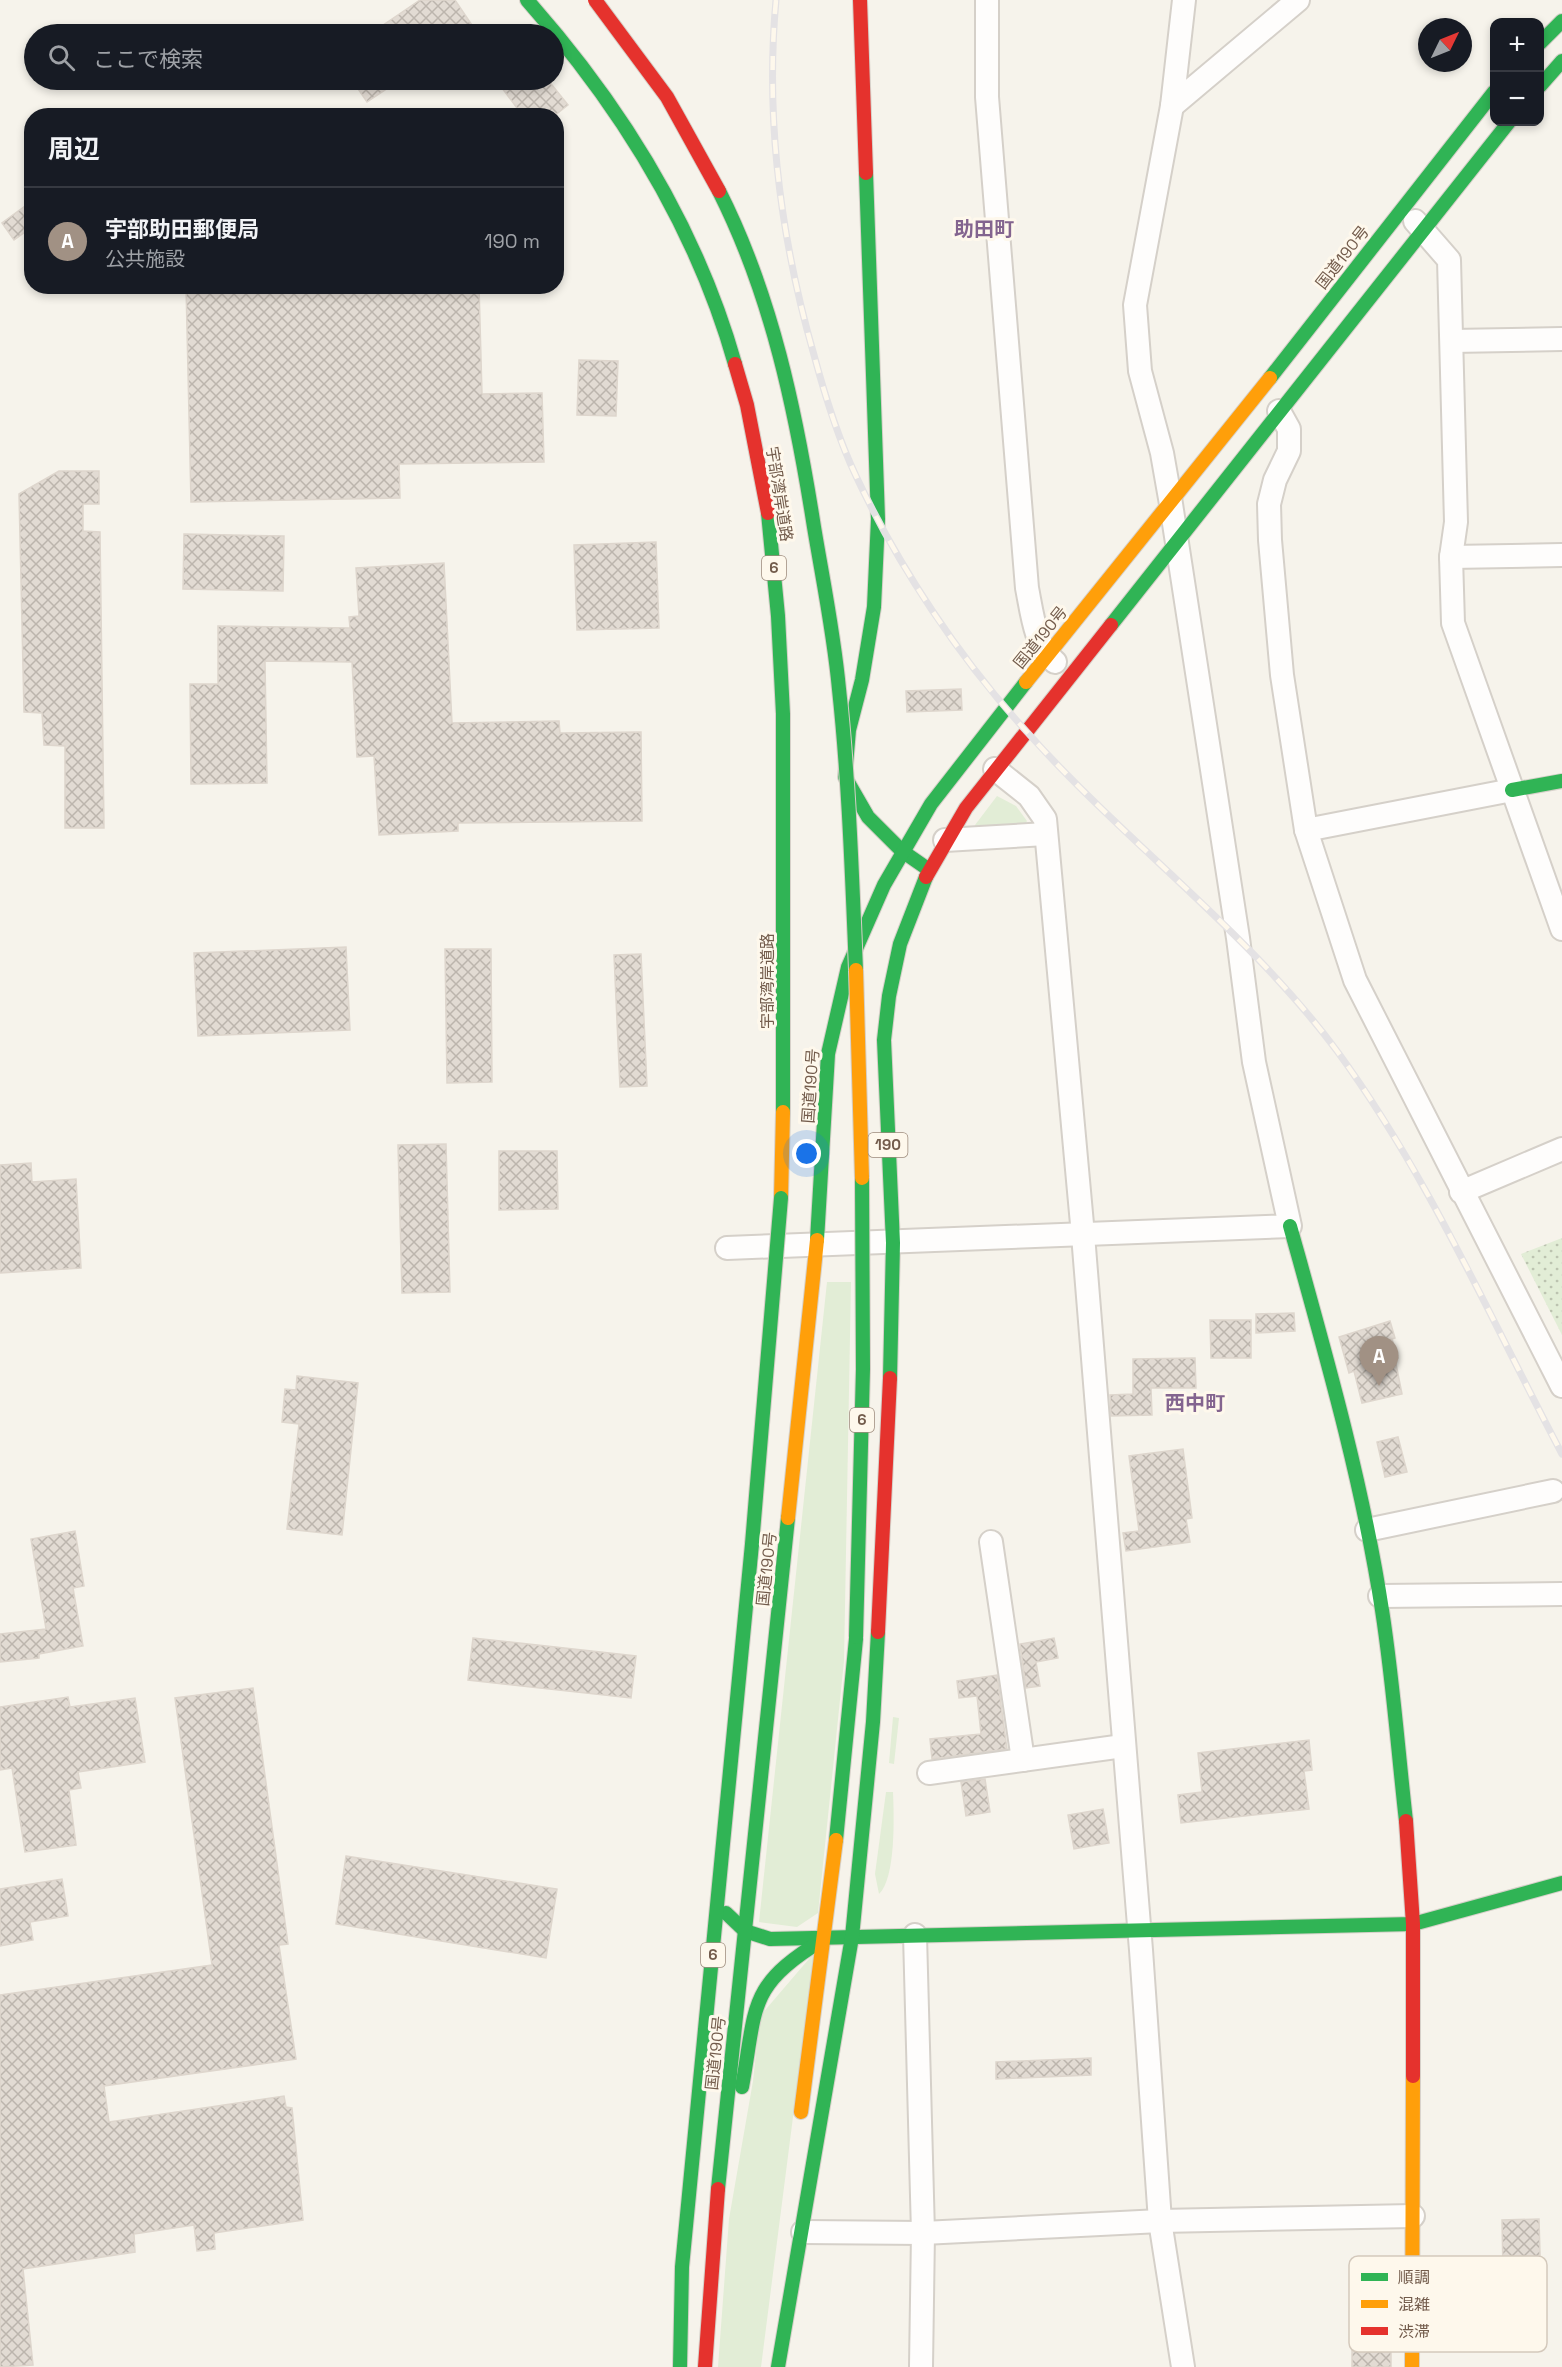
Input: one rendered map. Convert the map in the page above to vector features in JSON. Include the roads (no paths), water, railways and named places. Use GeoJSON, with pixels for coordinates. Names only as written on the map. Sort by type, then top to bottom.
{"type":"FeatureCollection","features":[{"type":"Feature","properties":{"kind":"main road","name":"宇部湾岸道路"},"geometry":{"type":"LineString","coordinates":[[527,0],[548,24]]}},
{"type":"Feature","properties":{"kind":"main road","name":"宇部湾岸道路"},"geometry":{"type":"LineString","coordinates":[[595,0],[652,75],[700,154],[756,276],[795,417],[832,633],[843,736],[859,1024],[863,1203],[862,1448],[856,1637],[844,1777],[824,1938]]}},
{"type":"Feature","properties":{"kind":"main road"},"geometry":{"type":"LineString","coordinates":[[860,0],[878,519],[874,607],[862,680],[849,730],[845,777],[868,817],[902,851],[929,869]]}},
{"type":"Feature","properties":{"kind":"main road"},"geometry":{"type":"LineString","coordinates":[[1544,38],[1562,21]]}},
{"type":"Feature","properties":{"kind":"main road","name":"宇部湾岸道路"},"geometry":{"type":"LineString","coordinates":[[564,42],[603,91],[655,172],[711,293],[726,333],[751,420],[770,527],[782,690],[783,1100],[781,1198],[721,1883]]}},
{"type":"Feature","properties":{"kind":"main road"},"geometry":{"type":"LineString","coordinates":[[1544,81],[1562,61]]}},
{"type":"Feature","properties":{"kind":"main road","name":"国道190号"},"geometry":{"type":"LineString","coordinates":[[705,2367],[715,2214],[817,1244],[828,1054],[848,967],[866,922],[902,851],[931,804],[1046,656],[1171,504],[1490,97]]}},
{"type":"Feature","properties":{"kind":"main road","name":"190"},"geometry":{"type":"LineString","coordinates":[[777,2367],[803,2232],[852,1937],[873,1722],[889,1432],[893,1243],[884,1040],[889,996],[900,944],[929,869],[945,840],[995,769],[1506,126]]}},
{"type":"Feature","properties":{"kind":"main road"},"geometry":{"type":"LineString","coordinates":[[1512,790],[1562,782]]}},
{"type":"Feature","properties":{"kind":"main road"},"geometry":{"type":"LineString","coordinates":[[1290,1226],[1332,1378],[1380,1596],[1407,1834],[1413,1924],[1413,2256]]}},
{"type":"Feature","properties":{"kind":"main road"},"geometry":{"type":"LineString","coordinates":[[721,1883],[725,1910],[736,1926],[744,1932],[770,1939],[1413,1924],[1562,1883]]}},
{"type":"Feature","properties":{"kind":"main road","name":"6"},"geometry":{"type":"LineString","coordinates":[[680,2367],[682,2267],[721,1883]]}},
{"type":"Feature","properties":{"kind":"main road"},"geometry":{"type":"LineString","coordinates":[[715,2214],[746,2069],[757,1999],[765,1984],[787,1962],[824,1938]]}},
{"type":"Feature","properties":{"kind":"main road","name":"6"},"geometry":{"type":"LineString","coordinates":[[799,2128],[824,1938]]}},
{"type":"Feature","properties":{"kind":"main road"},"geometry":{"type":"LineString","coordinates":[[777,2367],[784,2247]]}},
{"type":"Feature","properties":{"kind":"main road"},"geometry":{"type":"LineString","coordinates":[[1412,2352],[1412,2367]]}},
{"type":"Feature","properties":{"kind":"street"},"geometry":{"type":"LineString","coordinates":[[987,0],[987,97],[1027,588],[1034,624],[1046,656],[1070,675]]}},
{"type":"Feature","properties":{"kind":"street"},"geometry":{"type":"LineString","coordinates":[[727,1248],[1290,1226],[1254,1062],[1192,626],[1171,504],[1162,453],[1140,371],[1135,305],[1172,106],[1184,0]]}},
{"type":"Feature","properties":{"kind":"street"},"geometry":{"type":"LineString","coordinates":[[1172,106],[1298,0]]}},
{"type":"Feature","properties":{"kind":"street"},"geometry":{"type":"LineString","coordinates":[[1401,209],[1424,229],[1449,260],[1456,522],[1451,557],[1453,623],[1562,929]]}},
{"type":"Feature","properties":{"kind":"street"},"geometry":{"type":"LineString","coordinates":[[1452,342],[1562,339]]}},
{"type":"Feature","properties":{"kind":"street"},"geometry":{"type":"LineString","coordinates":[[1278,411],[1289,429],[1289,451],[1275,480],[1269,504],[1270,540],[1282,675],[1306,830],[1355,980],[1461,1192],[1562,1386]]}},
{"type":"Feature","properties":{"kind":"street"},"geometry":{"type":"LineString","coordinates":[[1451,557],[1562,555]]}},
{"type":"Feature","properties":{"kind":"street"},"geometry":{"type":"LineString","coordinates":[[995,769],[1029,796],[1045,819],[1083,1235],[1123,1746],[1140,1930],[1160,2221],[1183,2367]]}},
{"type":"Feature","properties":{"kind":"street"},"geometry":{"type":"LineString","coordinates":[[1306,830],[1512,790]]}},
{"type":"Feature","properties":{"kind":"street"},"geometry":{"type":"LineString","coordinates":[[945,840],[1046,834]]}},
{"type":"Feature","properties":{"kind":"street"},"geometry":{"type":"LineString","coordinates":[[1461,1192],[1562,1149]]}},
{"type":"Feature","properties":{"kind":"street"},"geometry":{"type":"LineString","coordinates":[[1367,1530],[1553,1491]]}},
{"type":"Feature","properties":{"kind":"street"},"geometry":{"type":"LineString","coordinates":[[991,1542],[1023,1760]]}},
{"type":"Feature","properties":{"kind":"street"},"geometry":{"type":"LineString","coordinates":[[1380,1596],[1562,1594]]}},
{"type":"Feature","properties":{"kind":"street"},"geometry":{"type":"LineString","coordinates":[[929,1773],[1123,1746]]}},
{"type":"Feature","properties":{"kind":"street"},"geometry":{"type":"LineString","coordinates":[[915,1935],[923,2233],[921,2367]]}},
{"type":"Feature","properties":{"kind":"street"},"geometry":{"type":"LineString","coordinates":[[803,2232],[923,2233],[1160,2221],[1413,2216]]}},
{"type":"Feature","properties":{"kind":"railway"},"geometry":{"type":"LineString","coordinates":[[776,0],[773,45],[774,135],[785,224],[802,312],[832,417],[849,462],[891,544],[932,610],[1002,704],[1065,773],[1265,966],[1337,1051],[1370,1098],[1429,1197],[1562,1454]]}},
{"type":"Feature","properties":{"kind":"place","name":"宇部助田郵便局"},"geometry":{"type":"Point","coordinates":[1379,1386]}},
{"type":"Feature","properties":{"kind":"district","name":"助田町"},"geometry":{"type":"Point","coordinates":[984,229]}},
{"type":"Feature","properties":{"kind":"district","name":"西中町"},"geometry":{"type":"Point","coordinates":[1195,1403]}}]}
